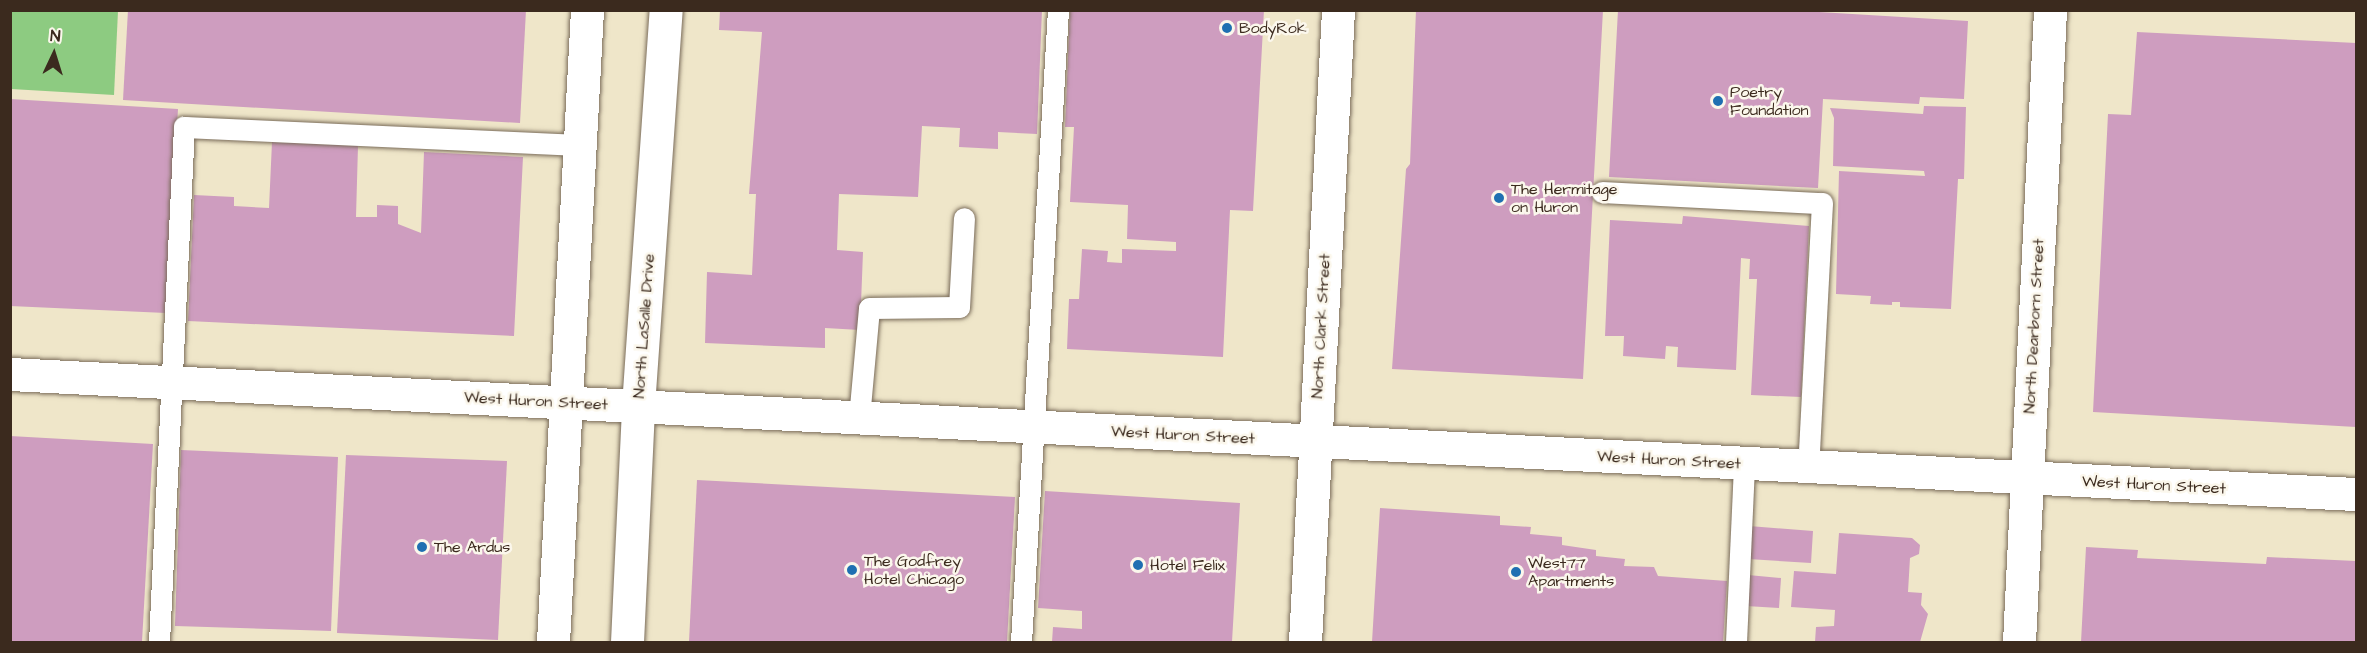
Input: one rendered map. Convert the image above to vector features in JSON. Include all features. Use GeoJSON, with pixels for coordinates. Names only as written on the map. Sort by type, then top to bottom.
{"type":"FeatureCollection","features":[{"type":"Feature","properties":{"kind":"main road"},"geometry":{"type":"LineString","coordinates":[[554,642],[587,10]]}},
{"type":"Feature","properties":{"kind":"main road","name":"North LaSalle Drive"},"geometry":{"type":"LineString","coordinates":[[627,642],[638,406],[666,10]]}},
{"type":"Feature","properties":{"kind":"main road","name":"North Clark Street"},"geometry":{"type":"LineString","coordinates":[[1305,642],[1338,10]]}},
{"type":"Feature","properties":{"kind":"main road","name":"North Dearborn Street"},"geometry":{"type":"LineString","coordinates":[[2019,642],[2050,10]]}},
{"type":"Feature","properties":{"kind":"main road","name":"West Huron Street"},"geometry":{"type":"LineString","coordinates":[[10,374],[2026,480],[2356,494]]}},
{"type":"Feature","properties":{"kind":"lane"},"geometry":{"type":"LineString","coordinates":[[1021,642],[1058,10]]}},
{"type":"Feature","properties":{"kind":"lane"},"geometry":{"type":"LineString","coordinates":[[159,642],[184,127],[580,144]]}},
{"type":"Feature","properties":{"kind":"lane"},"geometry":{"type":"LineString","coordinates":[[1602,192],[1822,203],[1808,468]]}},
{"type":"Feature","properties":{"kind":"lane"},"geometry":{"type":"LineString","coordinates":[[859,418],[869,308],[959,307],[963,218]]}},
{"type":"Feature","properties":{"kind":"lane"},"geometry":{"type":"LineString","coordinates":[[1736,642],[1744,464]]}},
{"type":"Feature","properties":{"kind":"green space"},"geometry":{"type":"Polygon","coordinates":[[[10,11],[118,11],[114,95],[11,89],[10,11]]]}},
{"type":"Feature","properties":{"kind":"building"},"geometry":{"type":"Polygon","coordinates":[[[128,10],[526,10],[520,123],[123,100],[128,10]]]}},
{"type":"Feature","properties":{"kind":"building"},"geometry":{"type":"Polygon","coordinates":[[[720,10],[1042,10],[1037,134],[998,132],[998,149],[959,147],[960,128],[922,126],[918,197],[839,194],[837,250],[863,252],[860,330],[825,328],[825,348],[705,343],[707,272],[752,275],[756,194],[749,194],[762,32],[719,30],[720,10]]]}},
{"type":"Feature","properties":{"kind":"building"},"geometry":{"type":"Polygon","coordinates":[[[1070,10],[1264,10],[1253,211],[1230,210],[1223,357],[1067,349],[1069,299],[1079,299],[1082,249],[1108,251],[1107,262],[1122,263],[1122,249],[1176,251],[1176,242],[1127,239],[1128,205],[1070,202],[1074,127],[1065,127],[1070,10]]]}},
{"type":"Feature","properties":{"kind":"building","name":"The Hermitage on Huron"},"geometry":{"type":"Polygon","coordinates":[[[1416,10],[1603,10],[1583,379],[1392,369],[1406,169],[1410,164],[1416,10]]]}},
{"type":"Feature","properties":{"kind":"building","name":"Poetry Foundation"},"geometry":{"type":"Polygon","coordinates":[[[1618,10],[1786,10],[1968,21],[1964,99],[1920,97],[1919,104],[1823,99],[1818,188],[1609,177],[1618,10]]]}},
{"type":"Feature","properties":{"kind":"building"},"geometry":{"type":"Polygon","coordinates":[[[2137,32],[2356,43],[2356,427],[2093,412],[2108,114],[2131,115],[2137,32]]]}},
{"type":"Feature","properties":{"kind":"building"},"geometry":{"type":"Polygon","coordinates":[[[10,99],[178,109],[166,313],[10,306],[10,99]]]}},
{"type":"Feature","properties":{"kind":"building"},"geometry":{"type":"Polygon","coordinates":[[[1924,106],[1966,107],[1964,179],[1958,179],[1951,309],[1900,307],[1900,302],[1892,302],[1892,305],[1870,304],[1871,296],[1836,294],[1839,171],[1925,176],[1924,171],[1833,166],[1834,118],[1830,108],[1923,114],[1924,106]]]}},
{"type":"Feature","properties":{"kind":"building"},"geometry":{"type":"Polygon","coordinates":[[[272,142],[358,146],[356,217],[377,217],[377,205],[398,206],[398,224],[421,233],[424,152],[523,157],[514,336],[188,321],[194,195],[234,197],[234,206],[269,208],[272,142]]]}},
{"type":"Feature","properties":{"kind":"building"},"geometry":{"type":"Polygon","coordinates":[[[1683,216],[1809,226],[1801,397],[1751,395],[1757,279],[1749,279],[1750,259],[1741,258],[1736,370],[1677,367],[1678,347],[1666,346],[1665,359],[1623,356],[1624,336],[1605,336],[1610,220],[1682,224],[1683,216]]]}},
{"type":"Feature","properties":{"kind":"building"},"geometry":{"type":"Polygon","coordinates":[[[10,436],[153,444],[142,642],[10,642],[10,436]]]}},
{"type":"Feature","properties":{"kind":"building"},"geometry":{"type":"Polygon","coordinates":[[[181,450],[338,457],[331,631],[175,626],[181,450]]]}},
{"type":"Feature","properties":{"kind":"building","name":"The Ardus"},"geometry":{"type":"Polygon","coordinates":[[[346,455],[507,461],[498,640],[337,633],[346,455]]]}},
{"type":"Feature","properties":{"kind":"building","name":"The Godfrey Hotel Chicago"},"geometry":{"type":"Polygon","coordinates":[[[697,480],[1015,497],[1007,642],[689,642],[697,480]]]}},
{"type":"Feature","properties":{"kind":"building","name":"Hotel Felix"},"geometry":{"type":"Polygon","coordinates":[[[1045,491],[1240,503],[1232,642],[1052,642],[1053,627],[1082,629],[1082,611],[1038,608],[1045,491]]]}},
{"type":"Feature","properties":{"kind":"building","name":"West77 Apartments"},"geometry":{"type":"Polygon","coordinates":[[[1380,508],[1500,516],[1500,525],[1531,527],[1530,534],[1562,537],[1562,545],[1596,550],[1596,556],[1625,559],[1624,566],[1654,567],[1658,576],[1727,581],[1723,642],[1372,642],[1380,508]]]}},
{"type":"Feature","properties":{"kind":"building"},"geometry":{"type":"Polygon","coordinates":[[[1749,526],[1813,531],[1811,563],[1748,559],[1749,526]]]}},
{"type":"Feature","properties":{"kind":"building"},"geometry":{"type":"Polygon","coordinates":[[[1839,533],[1912,538],[1920,545],[1919,554],[1910,558],[1908,592],[1922,593],[1921,605],[1928,614],[1920,642],[1815,642],[1816,627],[1834,626],[1835,610],[1791,607],[1794,571],[1836,574],[1839,533]]]}},
{"type":"Feature","properties":{"kind":"building"},"geometry":{"type":"Polygon","coordinates":[[[2086,547],[2138,550],[2137,558],[2266,564],[2267,557],[2356,561],[2356,642],[2081,642],[2086,547]]]}},
{"type":"Feature","properties":{"kind":"building"},"geometry":{"type":"Polygon","coordinates":[[[1748,575],[1781,578],[1779,608],[1746,606],[1748,575]]]}},
{"type":"Feature","properties":{"kind":"place","name":"BodyRok"},"geometry":{"type":"Point","coordinates":[1227,28]}},
{"type":"Feature","properties":{"kind":"place","name":"Poetry Foundation"},"geometry":{"type":"Point","coordinates":[1718,101]}},
{"type":"Feature","properties":{"kind":"place","name":"The Hermitage on Huron"},"geometry":{"type":"Point","coordinates":[1499,198]}},
{"type":"Feature","properties":{"kind":"place","name":"The Ardus"},"geometry":{"type":"Point","coordinates":[422,547]}},
{"type":"Feature","properties":{"kind":"place","name":"Hotel Felix"},"geometry":{"type":"Point","coordinates":[1138,565]}},
{"type":"Feature","properties":{"kind":"place","name":"The Godfrey Hotel Chicago"},"geometry":{"type":"Point","coordinates":[852,570]}},
{"type":"Feature","properties":{"kind":"place","name":"West77 Apartments"},"geometry":{"type":"Point","coordinates":[1516,572]}}]}
